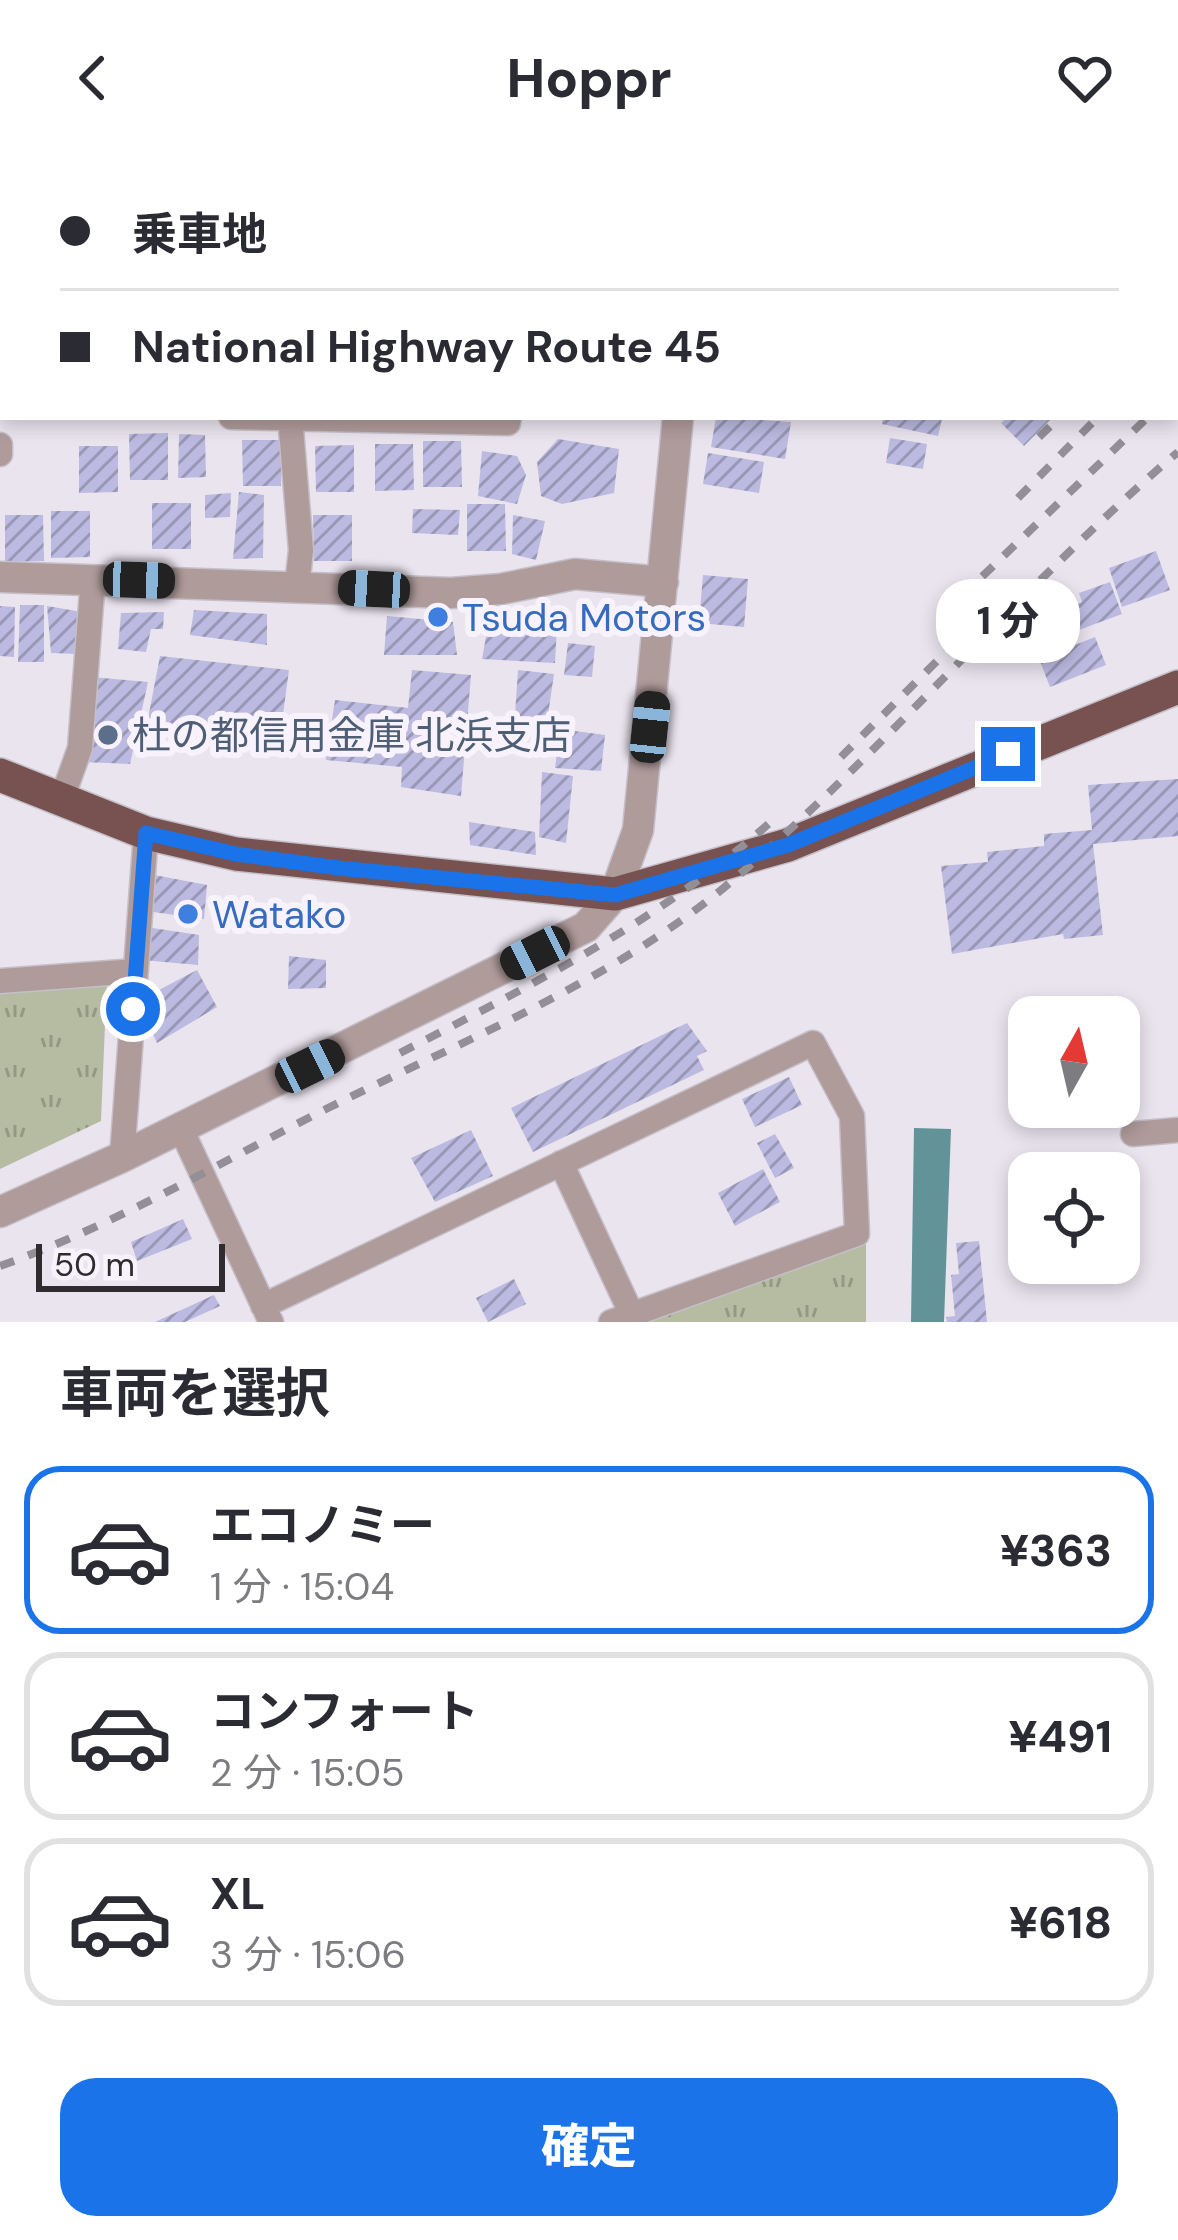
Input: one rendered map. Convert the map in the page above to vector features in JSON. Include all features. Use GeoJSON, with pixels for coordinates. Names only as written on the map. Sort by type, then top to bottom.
{"type":"FeatureCollection","features":[{"type":"Feature","properties":{"kind":"highway"},"geometry":{"type":"LineString","coordinates":[[0,775],[146,833],[236,854],[615,895],[788,845],[1178,687]]}},
{"type":"Feature","properties":{"kind":"street"},"geometry":{"type":"LineString","coordinates":[[290,420],[301,550],[298,586]]}},
{"type":"Feature","properties":{"kind":"street"},"geometry":{"type":"LineString","coordinates":[[377,420],[508,420]]}},
{"type":"Feature","properties":{"kind":"street"},"geometry":{"type":"LineString","coordinates":[[0,1212],[181,1129],[586,927],[615,895],[638,830],[679,420]]}},
{"type":"Feature","properties":{"kind":"street"},"geometry":{"type":"LineString","coordinates":[[0,577],[452,593],[501,590],[575,574],[663,583]]}},
{"type":"Feature","properties":{"kind":"street"},"geometry":{"type":"LineString","coordinates":[[61,801],[80,748],[93,578]]}},
{"type":"Feature","properties":{"kind":"street"},"geometry":{"type":"LineString","coordinates":[[122,1157],[146,833]]}},
{"type":"Feature","properties":{"kind":"street"},"geometry":{"type":"LineString","coordinates":[[0,981],[136,971]]}},
{"type":"Feature","properties":{"kind":"street"},"geometry":{"type":"LineString","coordinates":[[181,1129],[267,1314],[561,1163],[813,1042],[852,1115],[857,1234],[622,1318],[561,1163]]}},
{"type":"Feature","properties":{"kind":"street"},"geometry":{"type":"LineString","coordinates":[[1133,1134],[1178,1130]]}},
{"type":"Feature","properties":{"kind":"green space"},"geometry":{"type":"Polygon","coordinates":[[[107,976],[101,1121],[0,1169],[0,990],[107,976]]]}},
{"type":"Feature","properties":{"kind":"green space"},"geometry":{"type":"Polygon","coordinates":[[[866,1242],[866,1322],[642,1322],[866,1242]]]}},
{"type":"Feature","properties":{"kind":"water"},"geometry":{"type":"Polygon","coordinates":[[[914,1128],[951,1129],[944,1322],[911,1322],[914,1128]]]}},
{"type":"Feature","properties":{"kind":"building"},"geometry":{"type":"Polygon","coordinates":[[[716,420],[791,422],[785,459],[711,447],[716,420]]]}},
{"type":"Feature","properties":{"kind":"building"},"geometry":{"type":"Polygon","coordinates":[[[883,420],[942,420],[938,436],[882,424],[883,420]]]}},
{"type":"Feature","properties":{"kind":"building"},"geometry":{"type":"Polygon","coordinates":[[[1004,420],[1050,420],[1024,446],[1001,423],[1004,420]]]}},
{"type":"Feature","properties":{"kind":"building"},"geometry":{"type":"Polygon","coordinates":[[[168,433],[168,480],[130,480],[129,434],[168,433]]]}},
{"type":"Feature","properties":{"kind":"building"},"geometry":{"type":"Polygon","coordinates":[[[179,434],[205,435],[206,477],[178,478],[179,434]]]}},
{"type":"Feature","properties":{"kind":"building"},"geometry":{"type":"Polygon","coordinates":[[[890,438],[927,444],[923,469],[886,463],[890,438]]]}},
{"type":"Feature","properties":{"kind":"building"},"geometry":{"type":"Polygon","coordinates":[[[558,439],[619,449],[614,493],[562,504],[541,496],[537,462],[558,439]]]}},
{"type":"Feature","properties":{"kind":"building"},"geometry":{"type":"Polygon","coordinates":[[[242,440],[281,440],[281,486],[243,486],[242,440]]]}},
{"type":"Feature","properties":{"kind":"building"},"geometry":{"type":"Polygon","coordinates":[[[423,441],[461,441],[462,487],[423,487],[423,441]]]}},
{"type":"Feature","properties":{"kind":"building"},"geometry":{"type":"Polygon","coordinates":[[[375,444],[413,444],[414,490],[375,491],[375,444]]]}},
{"type":"Feature","properties":{"kind":"building"},"geometry":{"type":"Polygon","coordinates":[[[354,445],[354,492],[316,492],[315,446],[354,445]]]}},
{"type":"Feature","properties":{"kind":"building"},"geometry":{"type":"Polygon","coordinates":[[[79,446],[118,446],[118,492],[79,493],[79,446]]]}},
{"type":"Feature","properties":{"kind":"building"},"geometry":{"type":"Polygon","coordinates":[[[482,451],[517,456],[526,475],[517,504],[478,496],[482,451]]]}},
{"type":"Feature","properties":{"kind":"building"},"geometry":{"type":"Polygon","coordinates":[[[708,453],[764,462],[759,493],[703,484],[708,453]]]}},
{"type":"Feature","properties":{"kind":"building"},"geometry":{"type":"Polygon","coordinates":[[[239,492],[264,495],[263,558],[233,559],[239,492]]]}},
{"type":"Feature","properties":{"kind":"building"},"geometry":{"type":"Polygon","coordinates":[[[231,493],[230,517],[205,518],[205,495],[231,493]]]}},
{"type":"Feature","properties":{"kind":"building"},"geometry":{"type":"Polygon","coordinates":[[[152,503],[191,503],[191,549],[152,549],[152,503]]]}},
{"type":"Feature","properties":{"kind":"building"},"geometry":{"type":"Polygon","coordinates":[[[467,504],[505,504],[506,551],[467,551],[467,504]]]}},
{"type":"Feature","properties":{"kind":"building"},"geometry":{"type":"Polygon","coordinates":[[[413,509],[460,510],[458,535],[412,533],[413,509]]]}},
{"type":"Feature","properties":{"kind":"building"},"geometry":{"type":"Polygon","coordinates":[[[51,511],[90,511],[90,557],[51,558],[51,511]]]}},
{"type":"Feature","properties":{"kind":"building"},"geometry":{"type":"Polygon","coordinates":[[[5,515],[43,515],[44,561],[5,562],[5,515]]]}},
{"type":"Feature","properties":{"kind":"building"},"geometry":{"type":"Polygon","coordinates":[[[313,515],[352,515],[352,561],[314,561],[313,515]]]}},
{"type":"Feature","properties":{"kind":"building"},"geometry":{"type":"Polygon","coordinates":[[[513,515],[545,521],[536,560],[512,554],[513,515]]]}},
{"type":"Feature","properties":{"kind":"building"},"geometry":{"type":"Polygon","coordinates":[[[1156,551],[1170,590],[1122,607],[1109,568],[1156,551]]]}},
{"type":"Feature","properties":{"kind":"building"},"geometry":{"type":"Polygon","coordinates":[[[703,575],[748,579],[744,627],[699,623],[703,575]]]}},
{"type":"Feature","properties":{"kind":"building"},"geometry":{"type":"Polygon","coordinates":[[[1110,582],[1122,614],[1057,638],[1052,624],[1075,615],[1071,606],[1082,602],[1079,593],[1110,582]]]}},
{"type":"Feature","properties":{"kind":"building"},"geometry":{"type":"Polygon","coordinates":[[[20,605],[44,605],[44,662],[18,662],[20,605]]]}},
{"type":"Feature","properties":{"kind":"building"},"geometry":{"type":"Polygon","coordinates":[[[0,606],[15,607],[14,657],[0,656],[0,606]]]}},
{"type":"Feature","properties":{"kind":"building"},"geometry":{"type":"Polygon","coordinates":[[[47,606],[82,612],[78,654],[51,653],[47,606]]]}},
{"type":"Feature","properties":{"kind":"building"},"geometry":{"type":"Polygon","coordinates":[[[194,610],[267,614],[267,645],[190,635],[194,610]]]}},
{"type":"Feature","properties":{"kind":"building"},"geometry":{"type":"Polygon","coordinates":[[[164,612],[163,629],[151,629],[146,652],[118,649],[121,613],[164,612]]]}},
{"type":"Feature","properties":{"kind":"building"},"geometry":{"type":"Polygon","coordinates":[[[387,616],[453,622],[457,655],[384,655],[387,616]]]}},
{"type":"Feature","properties":{"kind":"building"},"geometry":{"type":"Polygon","coordinates":[[[489,620],[557,625],[555,663],[482,659],[489,620]]]}},
{"type":"Feature","properties":{"kind":"building"},"geometry":{"type":"Polygon","coordinates":[[[1095,637],[1106,665],[1050,687],[1036,651],[1052,645],[1055,653],[1095,637]]]}},
{"type":"Feature","properties":{"kind":"building"},"geometry":{"type":"Polygon","coordinates":[[[568,643],[595,646],[592,677],[564,675],[568,643]]]}},
{"type":"Feature","properties":{"kind":"building"},"geometry":{"type":"Polygon","coordinates":[[[160,656],[289,670],[281,729],[147,724],[160,656]]]}},
{"type":"Feature","properties":{"kind":"building"},"geometry":{"type":"Polygon","coordinates":[[[412,670],[471,675],[461,796],[401,787],[402,767],[326,760],[335,700],[408,708],[412,670]]]}},
{"type":"Feature","properties":{"kind":"building"},"geometry":{"type":"Polygon","coordinates":[[[518,670],[554,674],[545,735],[514,730],[518,670]]]}},
{"type":"Feature","properties":{"kind":"building"},"geometry":{"type":"Polygon","coordinates":[[[92,677],[148,682],[130,764],[83,762],[92,677]]]}},
{"type":"Feature","properties":{"kind":"building"},"geometry":{"type":"Polygon","coordinates":[[[560,729],[605,735],[601,771],[555,768],[560,729]]]}},
{"type":"Feature","properties":{"kind":"building"},"geometry":{"type":"Polygon","coordinates":[[[542,772],[573,776],[566,843],[539,837],[542,772]]]}},
{"type":"Feature","properties":{"kind":"building"},"geometry":{"type":"Polygon","coordinates":[[[1178,779],[1178,836],[1093,844],[1103,935],[1064,939],[1063,934],[952,954],[941,866],[988,862],[987,852],[1044,846],[1044,834],[1092,830],[1088,785],[1178,779]]]}},
{"type":"Feature","properties":{"kind":"building"},"geometry":{"type":"Polygon","coordinates":[[[469,822],[535,832],[536,855],[470,845],[469,822]]]}},
{"type":"Feature","properties":{"kind":"building"},"geometry":{"type":"Polygon","coordinates":[[[149,874],[207,885],[204,919],[146,911],[149,874]]]}},
{"type":"Feature","properties":{"kind":"building"},"geometry":{"type":"Polygon","coordinates":[[[146,927],[199,935],[198,965],[142,960],[146,927]]]}},
{"type":"Feature","properties":{"kind":"building"},"geometry":{"type":"Polygon","coordinates":[[[289,956],[326,960],[326,988],[288,989],[289,956]]]}},
{"type":"Feature","properties":{"kind":"building"},"geometry":{"type":"Polygon","coordinates":[[[197,970],[217,1007],[157,1043],[138,1001],[197,970]]]}},
{"type":"Feature","properties":{"kind":"building"},"geometry":{"type":"Polygon","coordinates":[[[687,1023],[707,1051],[697,1056],[704,1070],[533,1152],[511,1108],[687,1023]]]}},
{"type":"Feature","properties":{"kind":"building"},"geometry":{"type":"Polygon","coordinates":[[[789,1077],[802,1105],[755,1127],[742,1099],[789,1077]]]}},
{"type":"Feature","properties":{"kind":"building"},"geometry":{"type":"Polygon","coordinates":[[[471,1130],[493,1176],[435,1202],[411,1158],[471,1130]]]}},
{"type":"Feature","properties":{"kind":"building"},"geometry":{"type":"Polygon","coordinates":[[[775,1134],[794,1168],[775,1178],[757,1143],[775,1134]]]}},
{"type":"Feature","properties":{"kind":"building"},"geometry":{"type":"Polygon","coordinates":[[[763,1169],[780,1202],[735,1226],[718,1193],[763,1169]]]}},
{"type":"Feature","properties":{"kind":"building"},"geometry":{"type":"Polygon","coordinates":[[[183,1219],[192,1239],[137,1261],[131,1242],[183,1219]]]}},
{"type":"Feature","properties":{"kind":"building"},"geometry":{"type":"Polygon","coordinates":[[[979,1241],[987,1322],[947,1322],[946,1317],[955,1316],[951,1275],[959,1274],[956,1243],[979,1241]]]}},
{"type":"Feature","properties":{"kind":"building"},"geometry":{"type":"Polygon","coordinates":[[[514,1279],[526,1304],[488,1322],[476,1298],[514,1279]]]}},
{"type":"Feature","properties":{"kind":"building"},"geometry":{"type":"Polygon","coordinates":[[[214,1295],[220,1306],[185,1322],[155,1322],[214,1295]]]}},
{"type":"Feature","properties":{"kind":"railway"},"geometry":{"type":"LineString","coordinates":[[1039,437],[1057,420]]}},
{"type":"Feature","properties":{"kind":"railway"},"geometry":{"type":"LineString","coordinates":[[1018,498],[1095,420]]}},
{"type":"Feature","properties":{"kind":"railway"},"geometry":{"type":"LineString","coordinates":[[939,618],[1145,420]]}},
{"type":"Feature","properties":{"kind":"railway"},"geometry":{"type":"LineString","coordinates":[[0,1266],[125,1213],[537,1006],[639,949],[687,916],[790,830],[1064,557],[1178,452]]}},
{"type":"Feature","properties":{"kind":"railway"},"geometry":{"type":"LineString","coordinates":[[841,757],[1015,583]]}},
{"type":"Feature","properties":{"kind":"railway"},"geometry":{"type":"LineString","coordinates":[[400,1053],[596,948],[689,887],[775,818]]}},
{"type":"Feature","properties":{"kind":"place","name":"Tsuda Motors"},"geometry":{"type":"Point","coordinates":[438,617]}},
{"type":"Feature","properties":{"kind":"place","name":"杜の都信用金庫 北浜支店"},"geometry":{"type":"Point","coordinates":[108,735]}},
{"type":"Feature","properties":{"kind":"place","name":"Watako"},"geometry":{"type":"Point","coordinates":[188,914]}},
{"type":"Feature","properties":{"kind":"route"},"geometry":{"type":"LineString","coordinates":[[133,1009],[146,833],[236,854],[339,868],[615,895],[788,845],[1008,754]]}}]}
